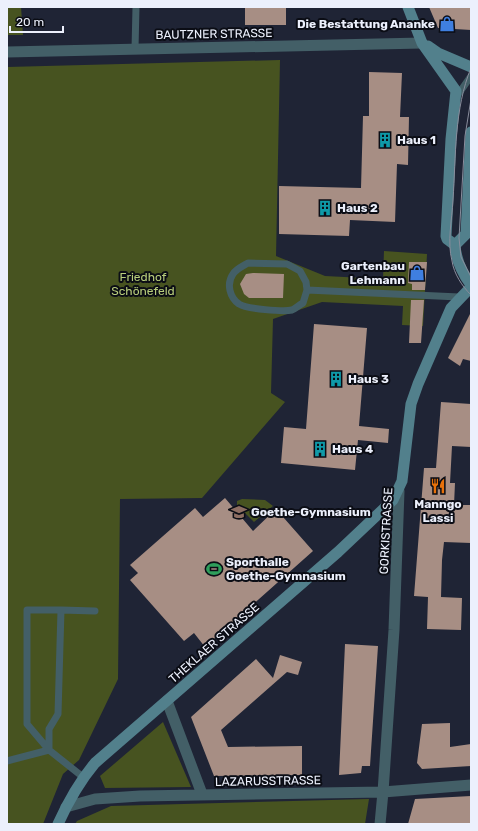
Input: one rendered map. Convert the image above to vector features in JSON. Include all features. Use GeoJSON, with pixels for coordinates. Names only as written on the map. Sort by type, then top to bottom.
{"type":"FeatureCollection","features":[{"type":"Feature","properties":{"kind":"main road"},"geometry":{"type":"LineString","coordinates":[[408,7],[422,43],[456,91],[457,96]]}},
{"type":"Feature","properties":{"kind":"main road"},"geometry":{"type":"LineString","coordinates":[[422,43],[438,53],[471,67]]}},
{"type":"Feature","properties":{"kind":"main road","name":"GORKISTRASSE"},"geometry":{"type":"LineString","coordinates":[[398,491],[404,470],[411,404],[426,364],[447,316],[459,297],[471,286],[464,276],[458,262],[455,245],[447,239],[446,233],[451,139],[457,96]]}},
{"type":"Feature","properties":{"kind":"main road"},"geometry":{"type":"LineString","coordinates":[[455,245],[466,234],[471,132]]}},
{"type":"Feature","properties":{"kind":"main road","name":"THEKLAER STRASSE"},"geometry":{"type":"LineString","coordinates":[[58,824],[83,777],[95,764],[350,542],[388,506],[398,491]]}},
{"type":"Feature","properties":{"kind":"street","name":"BAUTZNER STRASSE"},"geometry":{"type":"LineString","coordinates":[[7,52],[135,48],[422,43]]}},
{"type":"Feature","properties":{"kind":"street","name":"GORKISTRASSE"},"geometry":{"type":"LineString","coordinates":[[380,824],[384,792],[397,565],[398,491]]}},
{"type":"Feature","properties":{"kind":"street"},"geometry":{"type":"LineString","coordinates":[[167,701],[202,794]]}},
{"type":"Feature","properties":{"kind":"street","name":"LAZARUSSTRASSE"},"geometry":{"type":"LineString","coordinates":[[66,807],[95,799],[202,794],[384,792],[471,785]]}},
{"type":"Feature","properties":{"kind":"lane"},"geometry":{"type":"LineString","coordinates":[[135,48],[136,7]]}},
{"type":"Feature","properties":{"kind":"lane","name":"GORKISTRASSE"},"geometry":{"type":"LineString","coordinates":[[457,96],[471,76]]}},
{"type":"Feature","properties":{"kind":"lane"},"geometry":{"type":"LineString","coordinates":[[248,263],[287,264],[300,271],[306,282],[307,290],[302,303],[292,310],[250,308],[240,305],[232,298],[230,283],[233,274],[248,263]]}},
{"type":"Feature","properties":{"kind":"lane"},"geometry":{"type":"LineString","coordinates":[[307,290],[459,297]]}},
{"type":"Feature","properties":{"kind":"lane"},"geometry":{"type":"LineString","coordinates":[[83,777],[49,750],[27,724],[27,610],[95,611]]}},
{"type":"Feature","properties":{"kind":"lane"},"geometry":{"type":"LineString","coordinates":[[49,750],[49,729],[58,714],[61,610]]}},
{"type":"Feature","properties":{"kind":"lane"},"geometry":{"type":"LineString","coordinates":[[7,761],[49,750]]}},
{"type":"Feature","properties":{"kind":"green space"},"geometry":{"type":"Polygon","coordinates":[[[7,7],[21,7],[23,35],[7,35],[7,7]]]}},
{"type":"Feature","properties":{"kind":"green space","name":"Friedhof Schönefeld"},"geometry":{"type":"Polygon","coordinates":[[[280,60],[276,256],[325,276],[383,279],[384,251],[427,254],[423,326],[402,325],[403,306],[322,302],[273,319],[271,393],[285,402],[202,498],[120,499],[118,679],[79,760],[63,774],[43,824],[7,824],[7,67],[280,60]]]}},
{"type":"Feature","properties":{"kind":"green space"},"geometry":{"type":"Polygon","coordinates":[[[242,499],[265,500],[273,506],[254,522],[237,505],[237,501],[242,499]]]}},
{"type":"Feature","properties":{"kind":"green space"},"geometry":{"type":"Polygon","coordinates":[[[163,722],[191,787],[105,788],[100,776],[163,722]]]}},
{"type":"Feature","properties":{"kind":"green space"},"geometry":{"type":"Polygon","coordinates":[[[369,799],[365,824],[75,824],[77,821],[111,806],[369,799]]]}},
{"type":"Feature","properties":{"kind":"building"},"geometry":{"type":"Polygon","coordinates":[[[245,7],[286,7],[286,25],[245,25],[245,7]]]}},
{"type":"Feature","properties":{"kind":"building"},"geometry":{"type":"Polygon","coordinates":[[[429,7],[471,7],[471,30],[438,28],[429,7]]]}},
{"type":"Feature","properties":{"kind":"building"},"geometry":{"type":"Polygon","coordinates":[[[369,72],[402,73],[400,117],[409,117],[408,165],[397,164],[395,222],[350,220],[349,236],[279,234],[279,186],[361,188],[363,116],[369,116],[369,72]]]}},
{"type":"Feature","properties":{"kind":"building","name":"Gartenbau Lehmann"},"geometry":{"type":"Polygon","coordinates":[[[409,262],[427,262],[425,290],[412,290],[412,284],[408,283],[409,262]]]}},
{"type":"Feature","properties":{"kind":"building"},"geometry":{"type":"Polygon","coordinates":[[[246,274],[284,274],[283,298],[249,298],[244,294],[240,284],[246,274]]]}},
{"type":"Feature","properties":{"kind":"building"},"geometry":{"type":"Polygon","coordinates":[[[411,300],[424,300],[421,343],[409,343],[411,300]]]}},
{"type":"Feature","properties":{"kind":"building"},"geometry":{"type":"Polygon","coordinates":[[[471,312],[471,361],[463,359],[460,366],[448,358],[471,312]]]}},
{"type":"Feature","properties":{"kind":"building","name":"Haus 3"},"geometry":{"type":"Polygon","coordinates":[[[314,324],[367,328],[359,426],[389,429],[388,443],[358,440],[355,470],[281,463],[284,427],[306,429],[314,324]]]}},
{"type":"Feature","properties":{"kind":"building"},"geometry":{"type":"Polygon","coordinates":[[[441,402],[471,404],[471,447],[452,446],[450,483],[455,483],[454,505],[471,505],[471,543],[444,542],[442,560],[441,597],[462,598],[461,630],[427,629],[428,597],[414,596],[424,468],[436,468],[441,402]]]}},
{"type":"Feature","properties":{"kind":"building","name":"Sporthalle Goethe-Gymnasium"},"geometry":{"type":"Polygon","coordinates":[[[225,498],[253,531],[276,509],[313,551],[205,647],[194,633],[184,641],[130,580],[138,573],[130,565],[195,508],[203,517],[225,498]]]}},
{"type":"Feature","properties":{"kind":"building"},"geometry":{"type":"Polygon","coordinates":[[[345,644],[378,646],[370,766],[362,766],[361,773],[339,775],[345,644]]]}},
{"type":"Feature","properties":{"kind":"building"},"geometry":{"type":"Polygon","coordinates":[[[280,655],[302,662],[298,675],[287,672],[221,730],[228,747],[302,746],[302,775],[214,776],[191,717],[256,659],[273,678],[280,655]]]}},
{"type":"Feature","properties":{"kind":"building"},"geometry":{"type":"Polygon","coordinates":[[[450,723],[450,747],[471,744],[471,766],[422,769],[417,763],[422,724],[450,723]]]}},
{"type":"Feature","properties":{"kind":"building"},"geometry":{"type":"Polygon","coordinates":[[[471,796],[471,824],[408,824],[415,799],[471,796]]]}},
{"type":"Feature","properties":{"kind":"tram line"},"geometry":{"type":"LineString","coordinates":[[471,68],[465,84],[459,116],[450,239],[453,266],[462,284],[471,295]]}},
{"type":"Feature","properties":{"kind":"tram line"},"geometry":{"type":"LineString","coordinates":[[471,99],[465,136],[459,238],[461,257],[471,277]]}},
{"type":"Feature","properties":{"kind":"place","name":"Die Bestattung Ananke"},"geometry":{"type":"Point","coordinates":[447,24]}},
{"type":"Feature","properties":{"kind":"place","name":"Haus 1"},"geometry":{"type":"Point","coordinates":[385,140]}},
{"type":"Feature","properties":{"kind":"place","name":"Haus 2"},"geometry":{"type":"Point","coordinates":[325,208]}},
{"type":"Feature","properties":{"kind":"place","name":"Gartenbau Lehmann"},"geometry":{"type":"Point","coordinates":[417,273]}},
{"type":"Feature","properties":{"kind":"place","name":"Haus 3"},"geometry":{"type":"Point","coordinates":[336,379]}},
{"type":"Feature","properties":{"kind":"place","name":"Haus 4"},"geometry":{"type":"Point","coordinates":[320,449]}},
{"type":"Feature","properties":{"kind":"place","name":"Manngo Lassi"},"geometry":{"type":"Point","coordinates":[438,486]}},
{"type":"Feature","properties":{"kind":"place","name":"Goethe-Gymnasium"},"geometry":{"type":"Point","coordinates":[239,512]}},
{"type":"Feature","properties":{"kind":"place","name":"Sporthalle Goethe-Gymnasium"},"geometry":{"type":"Point","coordinates":[214,569]}}]}
